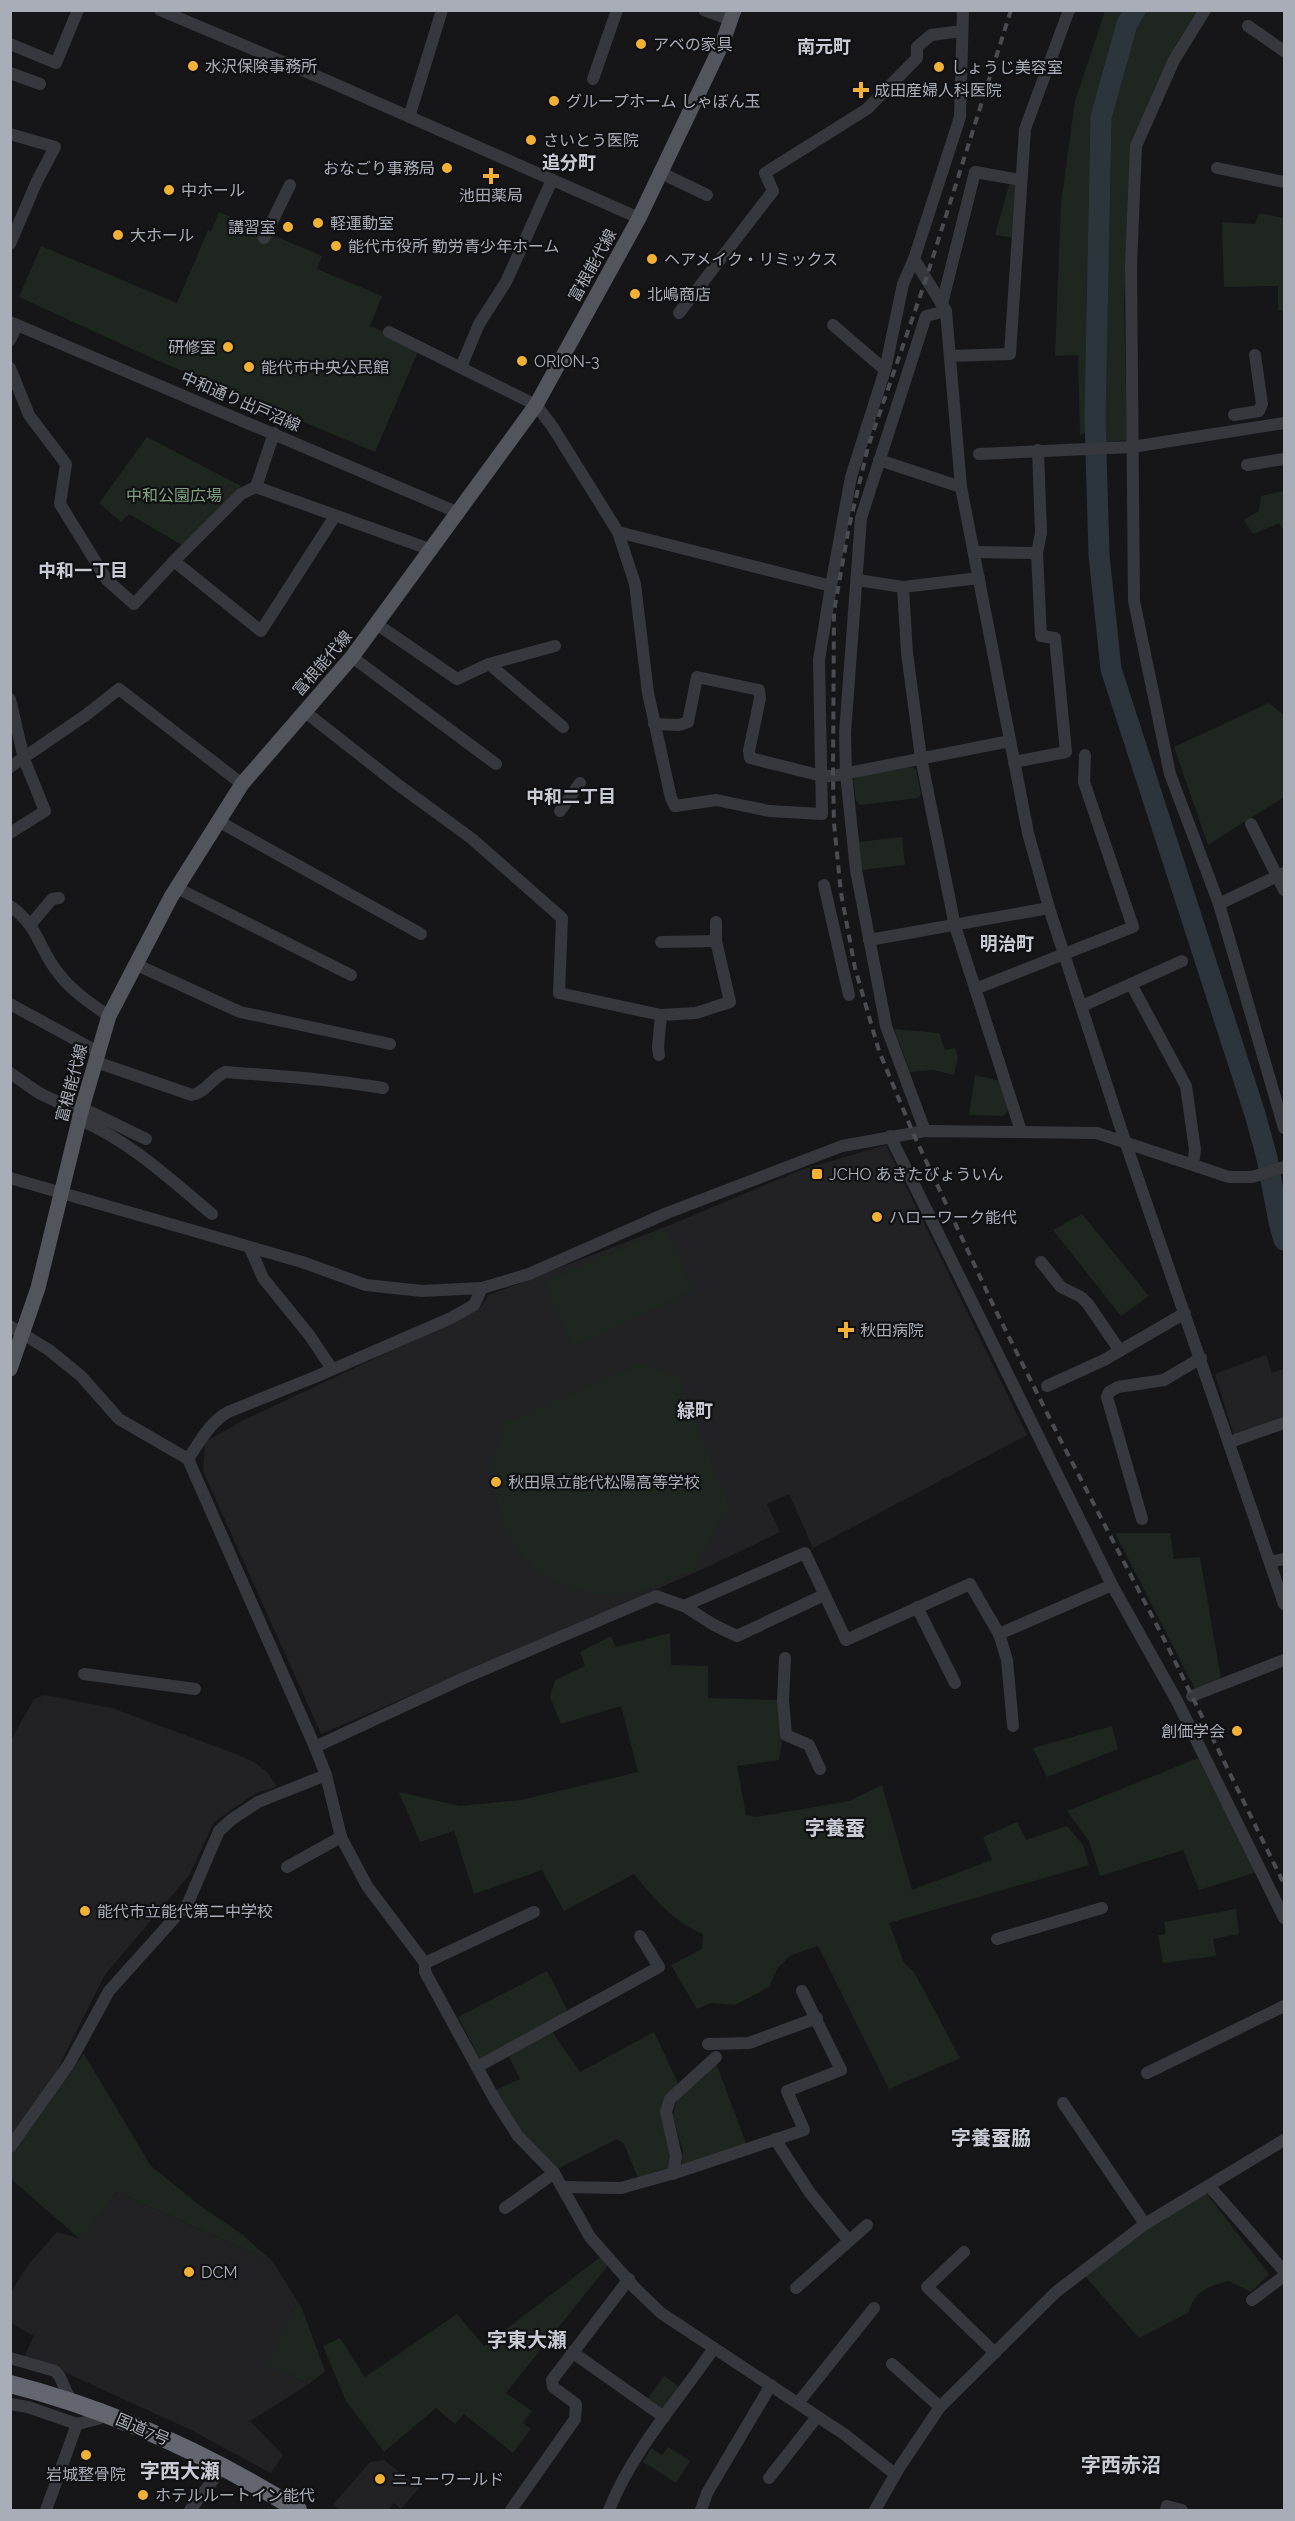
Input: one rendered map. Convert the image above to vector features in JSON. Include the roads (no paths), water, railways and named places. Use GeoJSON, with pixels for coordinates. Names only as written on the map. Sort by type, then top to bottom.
{"type":"FeatureCollection","features":[{"type":"Feature","properties":{"kind":"highway","name":"国道7号"},"geometry":{"type":"LineString","coordinates":[[10,2384],[103,2412],[165,2438],[223,2467],[298,2511]]}},
{"type":"Feature","properties":{"kind":"main road","name":"富根能代線"},"geometry":{"type":"LineString","coordinates":[[10,1369],[17,1330],[63,1194],[81,1114],[109,1016],[135,964],[177,888],[242,784],[378,625],[536,405],[639,218],[722,44],[732,15]]}},
{"type":"Feature","properties":{"kind":"street"},"geometry":{"type":"LineString","coordinates":[[10,44],[56,63],[78,10]]}},
{"type":"Feature","properties":{"kind":"street"},"geometry":{"type":"LineString","coordinates":[[160,10],[179,14],[639,218]]}},
{"type":"Feature","properties":{"kind":"street"},"geometry":{"type":"LineString","coordinates":[[409,117],[442,10]]}},
{"type":"Feature","properties":{"kind":"street"},"geometry":{"type":"LineString","coordinates":[[593,79],[617,10]]}},
{"type":"Feature","properties":{"kind":"street"},"geometry":{"type":"LineString","coordinates":[[704,10],[732,15]]}},
{"type":"Feature","properties":{"kind":"street"},"geometry":{"type":"LineString","coordinates":[[389,332],[536,405],[552,426],[618,532],[634,584],[643,660],[654,724],[671,798],[675,806],[716,800],[769,811],[822,814],[819,660],[831,586],[851,477],[885,370],[903,284],[914,259],[960,117],[963,10]]}},
{"type":"Feature","properties":{"kind":"street"},"geometry":{"type":"LineString","coordinates":[[950,356],[1010,354],[1025,129],[1069,10]]}},
{"type":"Feature","properties":{"kind":"street"},"geometry":{"type":"LineString","coordinates":[[1205,10],[1174,60],[1136,146],[1128,446],[1134,601],[1170,774],[1219,904],[1284,1128]]}},
{"type":"Feature","properties":{"kind":"street"},"geometry":{"type":"LineString","coordinates":[[1248,26],[1284,51]]}},
{"type":"Feature","properties":{"kind":"street"},"geometry":{"type":"LineString","coordinates":[[679,312],[773,191],[765,173],[867,110],[917,58],[917,47],[931,35],[962,31]]}},
{"type":"Feature","properties":{"kind":"street"},"geometry":{"type":"LineString","coordinates":[[10,73],[40,84]]}},
{"type":"Feature","properties":{"kind":"street"},"geometry":{"type":"LineString","coordinates":[[10,134],[55,147],[37,181],[10,244]]}},
{"type":"Feature","properties":{"kind":"street"},"geometry":{"type":"LineString","coordinates":[[1217,168],[1284,182]]}},
{"type":"Feature","properties":{"kind":"street"},"geometry":{"type":"LineString","coordinates":[[659,172],[707,195]]}},
{"type":"Feature","properties":{"kind":"street"},"geometry":{"type":"LineString","coordinates":[[1021,180],[975,172],[944,307],[961,487],[1028,833],[1049,908],[1125,1141],[1284,1604]]}},
{"type":"Feature","properties":{"kind":"street"},"geometry":{"type":"LineString","coordinates":[[461,367],[479,324],[506,282],[552,180]]}},
{"type":"Feature","properties":{"kind":"street"},"geometry":{"type":"LineString","coordinates":[[264,238],[290,184]]}},
{"type":"Feature","properties":{"kind":"street"},"geometry":{"type":"LineString","coordinates":[[914,259],[944,307]]}},
{"type":"Feature","properties":{"kind":"street"},"geometry":{"type":"LineString","coordinates":[[925,1131],[886,1026],[856,870],[844,733],[861,518],[926,316],[944,307]]}},
{"type":"Feature","properties":{"kind":"street"},"geometry":{"type":"LineString","coordinates":[[10,339],[14,324]]}},
{"type":"Feature","properties":{"kind":"street","name":"中和通り出戸沼線"},"geometry":{"type":"LineString","coordinates":[[14,324],[459,513]]}},
{"type":"Feature","properties":{"kind":"street"},"geometry":{"type":"LineString","coordinates":[[833,325],[885,370]]}},
{"type":"Feature","properties":{"kind":"street"},"geometry":{"type":"LineString","coordinates":[[1234,415],[1259,411],[1262,405],[1255,356]]}},
{"type":"Feature","properties":{"kind":"street"},"geometry":{"type":"LineString","coordinates":[[10,368],[29,415],[66,464],[60,504],[107,580],[134,604],[241,494],[256,487],[432,549]]}},
{"type":"Feature","properties":{"kind":"street"},"geometry":{"type":"LineString","coordinates":[[979,454],[1128,446],[1284,423]]}},
{"type":"Feature","properties":{"kind":"street"},"geometry":{"type":"LineString","coordinates":[[256,487],[274,433]]}},
{"type":"Feature","properties":{"kind":"street"},"geometry":{"type":"LineString","coordinates":[[1014,762],[1066,752],[1055,638],[1041,636],[1037,553],[1041,533],[1038,450]]}},
{"type":"Feature","properties":{"kind":"street"},"geometry":{"type":"LineString","coordinates":[[1247,465],[1284,459]]}},
{"type":"Feature","properties":{"kind":"street"},"geometry":{"type":"LineString","coordinates":[[879,460],[961,487]]}},
{"type":"Feature","properties":{"kind":"street"},"geometry":{"type":"LineString","coordinates":[[174,561],[261,631],[335,516]]}},
{"type":"Feature","properties":{"kind":"street"},"geometry":{"type":"LineString","coordinates":[[618,532],[831,586]]}},
{"type":"Feature","properties":{"kind":"street"},"geometry":{"type":"LineString","coordinates":[[974,552],[1037,553]]}},
{"type":"Feature","properties":{"kind":"street"},"geometry":{"type":"LineString","coordinates":[[857,580],[903,587],[979,578]]}},
{"type":"Feature","properties":{"kind":"street"},"geometry":{"type":"LineString","coordinates":[[903,587],[907,653],[921,758],[955,926],[1021,1131]]}},
{"type":"Feature","properties":{"kind":"street"},"geometry":{"type":"LineString","coordinates":[[378,625],[457,680],[489,664],[555,646]]}},
{"type":"Feature","properties":{"kind":"street"},"geometry":{"type":"LineString","coordinates":[[352,657],[496,764]]}},
{"type":"Feature","properties":{"kind":"street"},"geometry":{"type":"LineString","coordinates":[[489,664],[563,728]]}},
{"type":"Feature","properties":{"kind":"street"},"geometry":{"type":"LineString","coordinates":[[654,724],[679,725],[688,722],[697,677],[759,690],[760,698],[748,751],[750,758],[822,776],[846,774],[1010,741]]}},
{"type":"Feature","properties":{"kind":"street"},"geometry":{"type":"LineString","coordinates":[[10,767],[119,689],[242,784]]}},
{"type":"Feature","properties":{"kind":"street"},"geometry":{"type":"LineString","coordinates":[[10,699],[24,759],[45,811],[10,833]]}},
{"type":"Feature","properties":{"kind":"street"},"geometry":{"type":"LineString","coordinates":[[303,711],[471,838],[562,918],[559,993],[661,1015],[696,1013],[730,1002],[716,940],[716,922]]}},
{"type":"Feature","properties":{"kind":"street"},"geometry":{"type":"LineString","coordinates":[[975,989],[1133,927],[1084,782],[1085,755]]}},
{"type":"Feature","properties":{"kind":"street"},"geometry":{"type":"LineString","coordinates":[[560,811],[580,783]]}},
{"type":"Feature","properties":{"kind":"street"},"geometry":{"type":"LineString","coordinates":[[218,821],[421,933]]}},
{"type":"Feature","properties":{"kind":"street"},"geometry":{"type":"LineString","coordinates":[[1251,824],[1281,875],[1284,890]]}},
{"type":"Feature","properties":{"kind":"street"},"geometry":{"type":"LineString","coordinates":[[1219,904],[1281,875]]}},
{"type":"Feature","properties":{"kind":"street"},"geometry":{"type":"LineString","coordinates":[[824,885],[849,995]]}},
{"type":"Feature","properties":{"kind":"street"},"geometry":{"type":"LineString","coordinates":[[177,888],[351,975]]}},
{"type":"Feature","properties":{"kind":"street"},"geometry":{"type":"LineString","coordinates":[[31,924],[52,899],[59,898]]}},
{"type":"Feature","properties":{"kind":"street"},"geometry":{"type":"LineString","coordinates":[[10,906],[25,916],[31,924],[58,974],[86,1000],[109,1016]]}},
{"type":"Feature","properties":{"kind":"street"},"geometry":{"type":"LineString","coordinates":[[869,940],[1049,908]]}},
{"type":"Feature","properties":{"kind":"street"},"geometry":{"type":"LineString","coordinates":[[661,942],[716,940]]}},
{"type":"Feature","properties":{"kind":"street"},"geometry":{"type":"LineString","coordinates":[[1082,1005],[1182,961]]}},
{"type":"Feature","properties":{"kind":"street"},"geometry":{"type":"LineString","coordinates":[[135,964],[240,1012],[390,1044]]}},
{"type":"Feature","properties":{"kind":"street"},"geometry":{"type":"LineString","coordinates":[[1131,984],[1186,1086],[1195,1150],[1193,1163]]}},
{"type":"Feature","properties":{"kind":"street"},"geometry":{"type":"LineString","coordinates":[[10,1004],[97,1057],[192,1095],[201,1093],[217,1076],[225,1072],[337,1080],[383,1088]]}},
{"type":"Feature","properties":{"kind":"street"},"geometry":{"type":"LineString","coordinates":[[659,1055],[661,1015]]}},
{"type":"Feature","properties":{"kind":"street"},"geometry":{"type":"LineString","coordinates":[[10,1072],[39,1093],[81,1114],[146,1139]]}},
{"type":"Feature","properties":{"kind":"street"},"geometry":{"type":"LineString","coordinates":[[81,1114],[149,1162],[212,1214]]}},
{"type":"Feature","properties":{"kind":"street"},"geometry":{"type":"LineString","coordinates":[[10,1178],[302,1262],[366,1285],[422,1291],[482,1288],[529,1274],[667,1213],[812,1157],[842,1146],[890,1136],[925,1131],[1097,1133],[1193,1163],[1229,1177],[1252,1177],[1284,1167]]}},
{"type":"Feature","properties":{"kind":"street"},"geometry":{"type":"LineString","coordinates":[[890,1136],[1112,1585],[1177,1701],[1284,1918]]}},
{"type":"Feature","properties":{"kind":"street"},"geometry":{"type":"LineString","coordinates":[[250,1248],[263,1278],[310,1336],[332,1369]]}},
{"type":"Feature","properties":{"kind":"street"},"geometry":{"type":"LineString","coordinates":[[1041,1262],[1061,1287],[1081,1297],[1088,1304],[1120,1351]]}},
{"type":"Feature","properties":{"kind":"street"},"geometry":{"type":"LineString","coordinates":[[188,1459],[218,1418],[451,1317],[474,1305],[482,1288]]}},
{"type":"Feature","properties":{"kind":"street"},"geometry":{"type":"LineString","coordinates":[[1047,1386],[1120,1351],[1185,1313]]}},
{"type":"Feature","properties":{"kind":"street"},"geometry":{"type":"LineString","coordinates":[[17,1330],[49,1350],[81,1376],[119,1419],[188,1459],[315,1747],[326,1775],[341,1837],[367,1886],[425,1963],[426,1972],[477,2067],[518,2136],[554,2173],[590,2237],[661,2313],[798,2403],[895,2474]]}},
{"type":"Feature","properties":{"kind":"street"},"geometry":{"type":"LineString","coordinates":[[1142,1519],[1107,1398],[1109,1392],[1118,1387],[1164,1380],[1201,1358]]}},
{"type":"Feature","properties":{"kind":"street"},"geometry":{"type":"LineString","coordinates":[[1230,1442],[1284,1423]]}},
{"type":"Feature","properties":{"kind":"street"},"geometry":{"type":"LineString","coordinates":[[684,1606],[805,1553],[846,1640],[970,1584],[999,1634],[1007,1659],[1013,1726]]}},
{"type":"Feature","properties":{"kind":"street"},"geometry":{"type":"LineString","coordinates":[[1270,1562],[1284,1559]]}},
{"type":"Feature","properties":{"kind":"street"},"geometry":{"type":"LineString","coordinates":[[999,1634],[1112,1585]]}},
{"type":"Feature","properties":{"kind":"street"},"geometry":{"type":"LineString","coordinates":[[315,1747],[464,1678],[656,1596],[684,1606],[737,1636],[824,1594]]}},
{"type":"Feature","properties":{"kind":"street"},"geometry":{"type":"LineString","coordinates":[[917,1607],[955,1683]]}},
{"type":"Feature","properties":{"kind":"street"},"geometry":{"type":"LineString","coordinates":[[785,1658],[783,1700],[786,1735],[810,1745],[820,1769]]}},
{"type":"Feature","properties":{"kind":"street"},"geometry":{"type":"LineString","coordinates":[[1192,1696],[1284,1660]]}},
{"type":"Feature","properties":{"kind":"street"},"geometry":{"type":"LineString","coordinates":[[84,1674],[195,1689]]}},
{"type":"Feature","properties":{"kind":"street"},"geometry":{"type":"LineString","coordinates":[[10,2147],[69,2064],[109,1991],[188,1903],[219,1831],[258,1802],[326,1775]]}},
{"type":"Feature","properties":{"kind":"street"},"geometry":{"type":"LineString","coordinates":[[287,1867],[341,1837]]}},
{"type":"Feature","properties":{"kind":"street"},"geometry":{"type":"LineString","coordinates":[[997,1939],[1102,1908]]}},
{"type":"Feature","properties":{"kind":"street"},"geometry":{"type":"LineString","coordinates":[[425,1963],[534,1912]]}},
{"type":"Feature","properties":{"kind":"street"},"geometry":{"type":"LineString","coordinates":[[477,2067],[659,1967],[640,1936]]}},
{"type":"Feature","properties":{"kind":"street"},"geometry":{"type":"LineString","coordinates":[[563,2187],[621,2188],[673,2174],[804,2130],[787,2091],[842,2070],[802,1991]]}},
{"type":"Feature","properties":{"kind":"street"},"geometry":{"type":"LineString","coordinates":[[1147,2073],[1284,2006]]}},
{"type":"Feature","properties":{"kind":"street"},"geometry":{"type":"LineString","coordinates":[[708,2044],[749,2043],[817,2018]]}},
{"type":"Feature","properties":{"kind":"street"},"geometry":{"type":"LineString","coordinates":[[673,2174],[676,2156],[666,2112],[670,2099],[716,2057]]}},
{"type":"Feature","properties":{"kind":"street"},"geometry":{"type":"LineString","coordinates":[[1063,2103],[1145,2224]]}},
{"type":"Feature","properties":{"kind":"street"},"geometry":{"type":"LineString","coordinates":[[775,2139],[810,2193],[849,2241]]}},
{"type":"Feature","properties":{"kind":"street"},"geometry":{"type":"LineString","coordinates":[[875,2511],[895,2474],[940,2407],[1056,2292],[1145,2224],[1284,2140]]}},
{"type":"Feature","properties":{"kind":"street"},"geometry":{"type":"LineString","coordinates":[[505,2208],[554,2173]]}},
{"type":"Feature","properties":{"kind":"street"},"geometry":{"type":"LineString","coordinates":[[1209,2186],[1284,2271]]}},
{"type":"Feature","properties":{"kind":"street"},"geometry":{"type":"LineString","coordinates":[[796,2288],[867,2225]]}},
{"type":"Feature","properties":{"kind":"street"},"geometry":{"type":"LineString","coordinates":[[964,2252],[927,2287],[995,2353]]}},
{"type":"Feature","properties":{"kind":"street"},"geometry":{"type":"LineString","coordinates":[[1252,2300],[1284,2276]]}},
{"type":"Feature","properties":{"kind":"street"},"geometry":{"type":"LineString","coordinates":[[511,2511],[575,2419],[576,2404],[553,2387],[552,2380],[628,2279]]}},
{"type":"Feature","properties":{"kind":"street"},"geometry":{"type":"LineString","coordinates":[[798,2403],[874,2308]]}},
{"type":"Feature","properties":{"kind":"street"},"geometry":{"type":"LineString","coordinates":[[609,2511],[618,2487],[664,2417],[714,2348]]}},
{"type":"Feature","properties":{"kind":"street"},"geometry":{"type":"LineString","coordinates":[[572,2352],[664,2417]]}},
{"type":"Feature","properties":{"kind":"street"},"geometry":{"type":"LineString","coordinates":[[10,2358],[55,2371],[71,2402]]}},
{"type":"Feature","properties":{"kind":"street"},"geometry":{"type":"LineString","coordinates":[[892,2364],[940,2407]]}},
{"type":"Feature","properties":{"kind":"street"},"geometry":{"type":"LineString","coordinates":[[700,2511],[707,2493],[771,2385]]}},
{"type":"Feature","properties":{"kind":"street"},"geometry":{"type":"LineString","coordinates":[[10,2404],[28,2407],[77,2424],[98,2419],[103,2412]]}},
{"type":"Feature","properties":{"kind":"street"},"geometry":{"type":"LineString","coordinates":[[769,2478],[817,2417]]}},
{"type":"Feature","properties":{"kind":"street"},"geometry":{"type":"LineString","coordinates":[[46,2511],[77,2424]]}},
{"type":"Feature","properties":{"kind":"street"},"geometry":{"type":"LineString","coordinates":[[190,2511],[223,2467]]}},
{"type":"Feature","properties":{"kind":"street"},"geometry":{"type":"LineString","coordinates":[[1166,2511],[1167,2506],[1182,2511]]}},
{"type":"Feature","properties":{"kind":"waterway"},"geometry":{"type":"LineString","coordinates":[[1135,10],[1127,24],[1101,117],[1095,417],[1099,555],[1111,669],[1255,1114],[1267,1158],[1284,1240]]}},
{"type":"Feature","properties":{"kind":"railway"},"geometry":{"type":"LineString","coordinates":[[1011,10],[926,279],[868,447],[849,527],[834,611],[834,823],[841,893],[855,968],[879,1051],[913,1133],[995,1309],[1165,1641],[1284,1884]]}},
{"type":"Feature","properties":{"kind":"place","name":"アベの家具"},"geometry":{"type":"Point","coordinates":[641,44]}},
{"type":"Feature","properties":{"kind":"place","name":"水沢保険事務所"},"geometry":{"type":"Point","coordinates":[193,66]}},
{"type":"Feature","properties":{"kind":"place","name":"しょうじ美容室"},"geometry":{"type":"Point","coordinates":[939,67]}},
{"type":"Feature","properties":{"kind":"place","name":"成田産婦人科医院"},"geometry":{"type":"Point","coordinates":[861,90]}},
{"type":"Feature","properties":{"kind":"place","name":"グループホーム しゃぼん玉"},"geometry":{"type":"Point","coordinates":[554,101]}},
{"type":"Feature","properties":{"kind":"place","name":"さいとう医院"},"geometry":{"type":"Point","coordinates":[531,140]}},
{"type":"Feature","properties":{"kind":"place","name":"おなごり事務局"},"geometry":{"type":"Point","coordinates":[447,168]}},
{"type":"Feature","properties":{"kind":"place","name":"池田薬局"},"geometry":{"type":"Point","coordinates":[491,176]}},
{"type":"Feature","properties":{"kind":"place","name":"中ホール"},"geometry":{"type":"Point","coordinates":[169,190]}},
{"type":"Feature","properties":{"kind":"place","name":"軽運動室"},"geometry":{"type":"Point","coordinates":[318,223]}},
{"type":"Feature","properties":{"kind":"place","name":"講習室"},"geometry":{"type":"Point","coordinates":[288,227]}},
{"type":"Feature","properties":{"kind":"place","name":"大ホール"},"geometry":{"type":"Point","coordinates":[118,235]}},
{"type":"Feature","properties":{"kind":"place","name":"能代市役所 勤労青少年ホーム"},"geometry":{"type":"Point","coordinates":[336,246]}},
{"type":"Feature","properties":{"kind":"place","name":"ヘアメイク・リミックス"},"geometry":{"type":"Point","coordinates":[652,259]}},
{"type":"Feature","properties":{"kind":"place","name":"北嶋商店"},"geometry":{"type":"Point","coordinates":[635,294]}},
{"type":"Feature","properties":{"kind":"place","name":"研修室"},"geometry":{"type":"Point","coordinates":[228,347]}},
{"type":"Feature","properties":{"kind":"place","name":"ORION-3"},"geometry":{"type":"Point","coordinates":[522,361]}},
{"type":"Feature","properties":{"kind":"place","name":"能代市中央公民館"},"geometry":{"type":"Point","coordinates":[249,367]}},
{"type":"Feature","properties":{"kind":"place","name":"JCHO あきたびょういん"},"geometry":{"type":"Point","coordinates":[817,1174]}},
{"type":"Feature","properties":{"kind":"place","name":"ハローワーク能代"},"geometry":{"type":"Point","coordinates":[877,1217]}},
{"type":"Feature","properties":{"kind":"place","name":"秋田病院"},"geometry":{"type":"Point","coordinates":[846,1330]}},
{"type":"Feature","properties":{"kind":"place","name":"秋田県立能代松陽高等学校"},"geometry":{"type":"Point","coordinates":[496,1482]}},
{"type":"Feature","properties":{"kind":"place","name":"創価学会"},"geometry":{"type":"Point","coordinates":[1237,1731]}},
{"type":"Feature","properties":{"kind":"place","name":"能代市立能代第二中学校"},"geometry":{"type":"Point","coordinates":[85,1911]}},
{"type":"Feature","properties":{"kind":"place","name":"DCM"},"geometry":{"type":"Point","coordinates":[189,2272]}},
{"type":"Feature","properties":{"kind":"place","name":"岩城整骨院"},"geometry":{"type":"Point","coordinates":[86,2455]}},
{"type":"Feature","properties":{"kind":"place","name":"ニューワールド"},"geometry":{"type":"Point","coordinates":[380,2479]}},
{"type":"Feature","properties":{"kind":"place","name":"ホテルルートイン能代"},"geometry":{"type":"Point","coordinates":[143,2495]}},
{"type":"Feature","properties":{"kind":"district","name":"南元町"},"geometry":{"type":"Point","coordinates":[824,47]}},
{"type":"Feature","properties":{"kind":"district","name":"追分町"},"geometry":{"type":"Point","coordinates":[569,163]}},
{"type":"Feature","properties":{"kind":"district","name":"中和一丁目"},"geometry":{"type":"Point","coordinates":[83,571]}},
{"type":"Feature","properties":{"kind":"district","name":"中和二丁目"},"geometry":{"type":"Point","coordinates":[571,797]}},
{"type":"Feature","properties":{"kind":"district","name":"明治町"},"geometry":{"type":"Point","coordinates":[1007,944]}},
{"type":"Feature","properties":{"kind":"district","name":"緑町"},"geometry":{"type":"Point","coordinates":[695,1411]}},
{"type":"Feature","properties":{"kind":"district","name":"字養蚕"},"geometry":{"type":"Point","coordinates":[835,1828]}},
{"type":"Feature","properties":{"kind":"district","name":"字養蚕脇"},"geometry":{"type":"Point","coordinates":[991,2138]}},
{"type":"Feature","properties":{"kind":"district","name":"字東大瀬"},"geometry":{"type":"Point","coordinates":[527,2340]}},
{"type":"Feature","properties":{"kind":"district","name":"字西赤沼"},"geometry":{"type":"Point","coordinates":[1121,2465]}},
{"type":"Feature","properties":{"kind":"district","name":"字西大瀬"},"geometry":{"type":"Point","coordinates":[180,2471]}},
{"type":"Feature","properties":{"kind":"park label","name":"中和公園広場"},"geometry":{"type":"Point","coordinates":[174,495]}}]}
